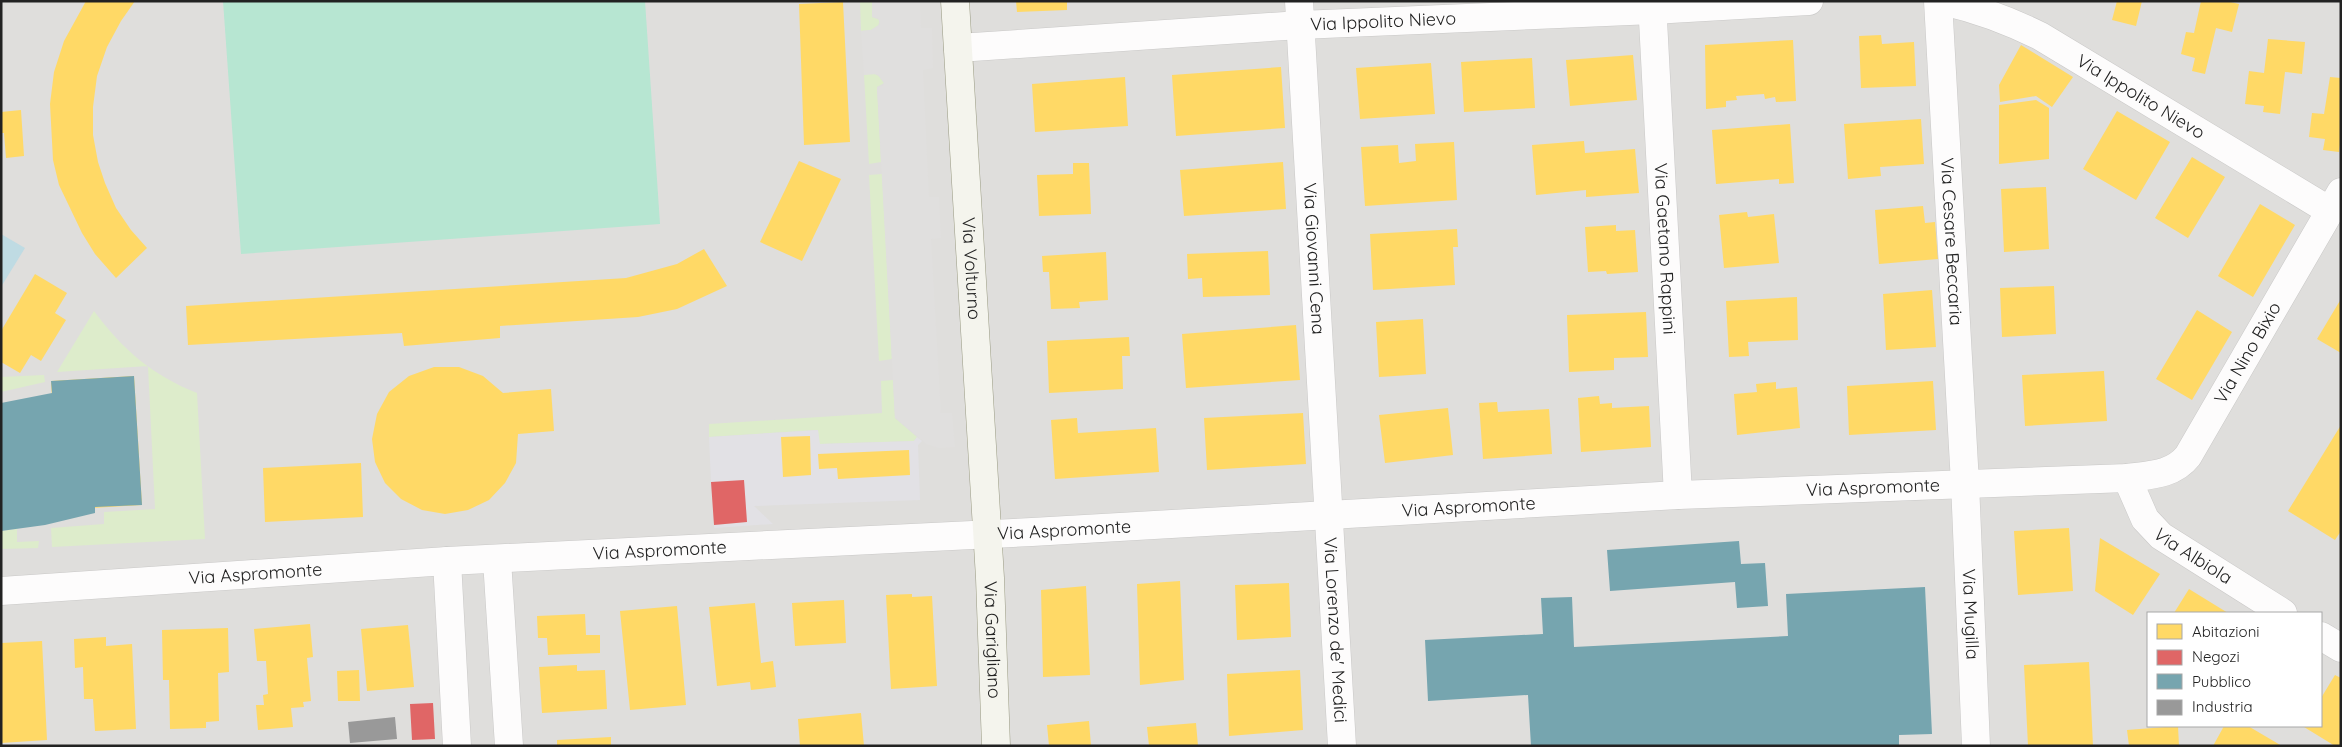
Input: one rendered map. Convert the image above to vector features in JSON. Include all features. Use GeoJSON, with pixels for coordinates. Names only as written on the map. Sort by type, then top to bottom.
{"type":"FeatureCollection","features":[{"type":"Feature","properties":{"kind":"main road","name":"Via Volturno"},"geometry":{"type":"LineString","coordinates":[[955,1],[987,534]]}},
{"type":"Feature","properties":{"kind":"main road","name":"Via Garigliano"},"geometry":{"type":"LineString","coordinates":[[987,534],[996,746]]}},
{"type":"Feature","properties":{"kind":"street","name":"Via Ippolito Nievo"},"geometry":{"type":"LineString","coordinates":[[958,48],[1299,13],[1809,1]]}},
{"type":"Feature","properties":{"kind":"street","name":"Via Cesare Beccaria"},"geometry":{"type":"LineString","coordinates":[[1938,1],[1965,483]]}},
{"type":"Feature","properties":{"kind":"street","name":"Via Ippolito Nievo"},"geometry":{"type":"LineString","coordinates":[[1943,1],[1991,14],[2040,36],[2335,202]]}},
{"type":"Feature","properties":{"kind":"street","name":"Via Gaetano Rappini"},"geometry":{"type":"LineString","coordinates":[[1652,6],[1678,496]]}},
{"type":"Feature","properties":{"kind":"street","name":"Via Giovanni Cena"},"geometry":{"type":"LineString","coordinates":[[1299,13],[1328,515]]}},
{"type":"Feature","properties":{"kind":"street","name":"Via Nino Bixio"},"geometry":{"type":"LineString","coordinates":[[2128,478],[2167,472],[2180,465],[2188,456],[2335,202]]}},
{"type":"Feature","properties":{"kind":"street","name":"Via Aspromonte"},"geometry":{"type":"LineString","coordinates":[[1,591],[447,561],[497,560],[1678,496],[1965,483],[2128,478]]}},
{"type":"Feature","properties":{"kind":"street","name":"Via Albiola"},"geometry":{"type":"LineString","coordinates":[[2128,478],[2145,519],[2161,536],[2281,612]]}},
{"type":"Feature","properties":{"kind":"street","name":"Via Mugilla"},"geometry":{"type":"LineString","coordinates":[[1965,483],[1976,746]]}},
{"type":"Feature","properties":{"kind":"street","name":"Via Lorenzo de' Medici"},"geometry":{"type":"LineString","coordinates":[[1328,515],[1342,746]]}},
{"type":"Feature","properties":{"kind":"street"},"geometry":{"type":"LineString","coordinates":[[497,560],[509,746]]}},
{"type":"Feature","properties":{"kind":"street"},"geometry":{"type":"LineString","coordinates":[[447,561],[458,746]]}},
{"type":"Feature","properties":{"kind":"street"},"geometry":{"type":"LineString","coordinates":[[2322,637],[2341,648]]}},
{"type":"Feature","properties":{"kind":"shaded area"},"geometry":{"type":"Polygon","coordinates":[[[1,1],[2341,1],[2341,746],[1,746],[1,1]]]}},
{"type":"Feature","properties":{"kind":"shaded area"},"geometry":{"type":"Polygon","coordinates":[[[872,1],[920,1],[921,28],[932,28],[933,68],[923,70],[929,197],[939,197],[941,238],[931,239],[941,413],[952,413],[955,447],[939,448],[926,444],[895,418],[877,87],[883,86],[884,83],[877,74],[864,75],[861,31],[871,30],[880,24],[878,18],[872,17],[872,1]]]}},
{"type":"Feature","properties":{"kind":"shaded area"},"geometry":{"type":"Polygon","coordinates":[[[818,430],[820,444],[914,441],[917,437],[922,441],[918,445],[920,500],[754,506],[773,524],[714,528],[714,525],[747,522],[744,481],[711,482],[709,437],[818,430]]]}},
{"type":"Feature","properties":{"kind":"green space"},"geometry":{"type":"Polygon","coordinates":[[[223,1],[645,1],[660,224],[241,254],[223,1]]]}},
{"type":"Feature","properties":{"kind":"green space"},"geometry":{"type":"Polygon","coordinates":[[[860,1],[872,1],[872,17],[880,20],[878,26],[871,30],[861,31],[860,1]]]}},
{"type":"Feature","properties":{"kind":"green space"},"geometry":{"type":"Polygon","coordinates":[[[872,73],[879,76],[884,83],[877,87],[881,162],[869,164],[864,75],[872,73]]]}},
{"type":"Feature","properties":{"kind":"green space"},"geometry":{"type":"Polygon","coordinates":[[[882,174],[892,359],[879,361],[869,175],[882,174]]]}},
{"type":"Feature","properties":{"kind":"green space"},"geometry":{"type":"Polygon","coordinates":[[[94,311],[116,338],[148,366],[57,372],[94,311]]]}},
{"type":"Feature","properties":{"kind":"green space"},"geometry":{"type":"Polygon","coordinates":[[[148,366],[166,378],[197,393],[205,539],[52,547],[51,528],[104,524],[104,512],[155,509],[148,366]]]}},
{"type":"Feature","properties":{"kind":"green space"},"geometry":{"type":"Polygon","coordinates":[[[44,375],[45,382],[1,392],[1,377],[44,375]]]}},
{"type":"Feature","properties":{"kind":"green space"},"geometry":{"type":"Polygon","coordinates":[[[893,380],[895,418],[917,437],[914,441],[819,444],[818,430],[709,437],[709,424],[882,413],[881,381],[893,380]]]}},
{"type":"Feature","properties":{"kind":"green space"},"geometry":{"type":"Polygon","coordinates":[[[17,529],[17,542],[39,541],[38,548],[1,549],[1,531],[17,529]]]}},
{"type":"Feature","properties":{"kind":"water"},"geometry":{"type":"Polygon","coordinates":[[[1,234],[25,248],[1,287],[1,234]]]}},
{"type":"Feature","properties":{"kind":"building: Abitazioni"},"geometry":{"type":"Polygon","coordinates":[[[86,1],[135,1],[121,21],[107,47],[97,76],[93,107],[93,135],[98,162],[105,183],[116,208],[131,230],[147,248],[116,278],[95,254],[82,233],[59,185],[53,160],[50,104],[54,72],[64,41],[86,1]]]}},
{"type":"Feature","properties":{"kind":"building: Abitazioni"},"geometry":{"type":"Polygon","coordinates":[[[1016,1],[1067,1],[1067,10],[1017,12],[1016,1]]]}},
{"type":"Feature","properties":{"kind":"building: Abitazioni"},"geometry":{"type":"Polygon","coordinates":[[[2117,1],[2142,1],[2136,26],[2112,20],[2117,1]]]}},
{"type":"Feature","properties":{"kind":"building: Abitazioni"},"geometry":{"type":"Polygon","coordinates":[[[2201,1],[2226,1],[2239,4],[2232,32],[2216,28],[2205,74],[2192,71],[2195,58],[2181,54],[2186,32],[2194,33],[2201,1]]]}},
{"type":"Feature","properties":{"kind":"building: Abitazioni"},"geometry":{"type":"Polygon","coordinates":[[[843,2],[850,142],[804,145],[799,4],[843,2]]]}},
{"type":"Feature","properties":{"kind":"building: Abitazioni"},"geometry":{"type":"Polygon","coordinates":[[[1881,35],[1882,44],[1914,42],[1916,86],[1861,88],[1859,36],[1881,35]]]}},
{"type":"Feature","properties":{"kind":"building: Abitazioni"},"geometry":{"type":"Polygon","coordinates":[[[2268,39],[2305,42],[2302,74],[2285,72],[2280,114],[2263,112],[2264,106],[2245,104],[2249,71],[2264,73],[2268,39]]]}},
{"type":"Feature","properties":{"kind":"building: Abitazioni"},"geometry":{"type":"Polygon","coordinates":[[[1793,40],[1796,101],[1776,102],[1775,97],[1765,99],[1764,94],[1736,96],[1737,100],[1726,101],[1726,107],[1706,109],[1705,45],[1793,40]]]}},
{"type":"Feature","properties":{"kind":"building: Abitazioni"},"geometry":{"type":"Polygon","coordinates":[[[2021,45],[2073,77],[2052,107],[2036,96],[2000,102],[1999,85],[2021,45]]]}},
{"type":"Feature","properties":{"kind":"building: Abitazioni"},"geometry":{"type":"Polygon","coordinates":[[[1633,55],[1637,100],[1570,106],[1566,60],[1633,55]]]}},
{"type":"Feature","properties":{"kind":"building: Abitazioni"},"geometry":{"type":"Polygon","coordinates":[[[1532,58],[1535,108],[1464,112],[1461,62],[1532,58]]]}},
{"type":"Feature","properties":{"kind":"building: Abitazioni"},"geometry":{"type":"Polygon","coordinates":[[[1431,63],[1435,114],[1360,119],[1356,68],[1431,63]]]}},
{"type":"Feature","properties":{"kind":"building: Abitazioni"},"geometry":{"type":"Polygon","coordinates":[[[1281,67],[1285,128],[1176,136],[1172,75],[1281,67]]]}},
{"type":"Feature","properties":{"kind":"building: Abitazioni"},"geometry":{"type":"Polygon","coordinates":[[[1125,77],[1128,126],[1035,132],[1032,84],[1125,77]]]}},
{"type":"Feature","properties":{"kind":"building: Abitazioni"},"geometry":{"type":"Polygon","coordinates":[[[2330,77],[2341,78],[2341,137],[2339,152],[2323,150],[2325,139],[2309,137],[2312,113],[2324,114],[2330,77]]]}},
{"type":"Feature","properties":{"kind":"building: Abitazioni"},"geometry":{"type":"Polygon","coordinates":[[[2036,100],[2049,108],[2049,159],[1999,164],[1999,105],[2036,100]]]}},
{"type":"Feature","properties":{"kind":"building: Abitazioni"},"geometry":{"type":"Polygon","coordinates":[[[21,110],[24,156],[6,158],[4,133],[1,133],[1,112],[21,110]]]}},
{"type":"Feature","properties":{"kind":"building: Abitazioni"},"geometry":{"type":"Polygon","coordinates":[[[2117,111],[2170,142],[2136,200],[2083,169],[2117,111]]]}},
{"type":"Feature","properties":{"kind":"building: Abitazioni"},"geometry":{"type":"Polygon","coordinates":[[[1921,119],[1924,164],[1880,167],[1881,176],[1848,179],[1844,124],[1921,119]]]}},
{"type":"Feature","properties":{"kind":"building: Abitazioni"},"geometry":{"type":"Polygon","coordinates":[[[1790,124],[1794,183],[1779,184],[1779,179],[1716,184],[1712,130],[1790,124]]]}},
{"type":"Feature","properties":{"kind":"building: Abitazioni"},"geometry":{"type":"Polygon","coordinates":[[[1584,141],[1585,153],[1635,149],[1639,193],[1586,197],[1586,190],[1536,195],[1532,145],[1584,141]]]}},
{"type":"Feature","properties":{"kind":"building: Abitazioni"},"geometry":{"type":"Polygon","coordinates":[[[1454,142],[1457,200],[1365,206],[1361,147],[1398,145],[1399,163],[1416,161],[1415,144],[1454,142]]]}},
{"type":"Feature","properties":{"kind":"building: Abitazioni"},"geometry":{"type":"Polygon","coordinates":[[[2192,157],[2225,177],[2188,238],[2155,218],[2192,157]]]}},
{"type":"Feature","properties":{"kind":"building: Abitazioni"},"geometry":{"type":"Polygon","coordinates":[[[799,161],[841,179],[802,261],[760,242],[799,161]]]}},
{"type":"Feature","properties":{"kind":"building: Abitazioni"},"geometry":{"type":"Polygon","coordinates":[[[1283,162],[1286,209],[1184,216],[1180,170],[1283,162]]]}},
{"type":"Feature","properties":{"kind":"building: Abitazioni"},"geometry":{"type":"Polygon","coordinates":[[[1073,163],[1089,163],[1091,214],[1039,216],[1037,175],[1073,174],[1073,163]]]}},
{"type":"Feature","properties":{"kind":"building: Abitazioni"},"geometry":{"type":"Polygon","coordinates":[[[2046,187],[2049,249],[2004,252],[2001,189],[2046,187]]]}},
{"type":"Feature","properties":{"kind":"building: Abitazioni"},"geometry":{"type":"Polygon","coordinates":[[[2260,204],[2295,225],[2253,297],[2218,276],[2260,204]]]}},
{"type":"Feature","properties":{"kind":"building: Abitazioni"},"geometry":{"type":"Polygon","coordinates":[[[1923,206],[1925,223],[1935,222],[1938,259],[1879,264],[1875,210],[1923,206]]]}},
{"type":"Feature","properties":{"kind":"building: Abitazioni"},"geometry":{"type":"Polygon","coordinates":[[[1747,212],[1748,217],[1774,214],[1779,263],[1724,268],[1719,215],[1747,212]]]}},
{"type":"Feature","properties":{"kind":"building: Abitazioni"},"geometry":{"type":"Polygon","coordinates":[[[1616,225],[1616,231],[1635,230],[1638,272],[1607,274],[1606,271],[1588,272],[1585,227],[1616,225]]]}},
{"type":"Feature","properties":{"kind":"building: Abitazioni"},"geometry":{"type":"Polygon","coordinates":[[[1457,229],[1458,247],[1453,247],[1455,285],[1373,290],[1370,234],[1457,229]]]}},
{"type":"Feature","properties":{"kind":"building: Abitazioni"},"geometry":{"type":"Polygon","coordinates":[[[704,249],[727,286],[677,309],[638,317],[500,326],[500,338],[404,346],[402,333],[188,345],[186,306],[626,278],[677,264],[704,249]]]}},
{"type":"Feature","properties":{"kind":"building: Abitazioni"},"geometry":{"type":"Polygon","coordinates":[[[1268,251],[1270,295],[1203,297],[1202,278],[1188,279],[1187,254],[1268,251]]]}},
{"type":"Feature","properties":{"kind":"building: Abitazioni"},"geometry":{"type":"Polygon","coordinates":[[[1106,252],[1108,300],[1079,302],[1080,308],[1051,309],[1049,272],[1043,272],[1042,256],[1106,252]]]}},
{"type":"Feature","properties":{"kind":"building: Abitazioni"},"geometry":{"type":"Polygon","coordinates":[[[35,274],[67,293],[55,313],[66,320],[41,361],[31,355],[20,373],[1,362],[1,331],[35,274]]]}},
{"type":"Feature","properties":{"kind":"building: Abitazioni"},"geometry":{"type":"Polygon","coordinates":[[[2054,286],[2056,334],[2002,337],[2000,288],[2054,286]]]}},
{"type":"Feature","properties":{"kind":"building: Abitazioni"},"geometry":{"type":"Polygon","coordinates":[[[1932,290],[1936,347],[1886,350],[1883,294],[1932,290]]]}},
{"type":"Feature","properties":{"kind":"building: Abitazioni"},"geometry":{"type":"Polygon","coordinates":[[[1797,297],[1798,340],[1748,342],[1749,356],[1729,357],[1726,301],[1797,297]]]}},
{"type":"Feature","properties":{"kind":"building: Abitazioni"},"geometry":{"type":"Polygon","coordinates":[[[2341,299],[2341,353],[2317,339],[2341,299]]]}},
{"type":"Feature","properties":{"kind":"building: Abitazioni"},"geometry":{"type":"Polygon","coordinates":[[[2197,310],[2232,332],[2192,400],[2156,379],[2197,310]]]}},
{"type":"Feature","properties":{"kind":"building: Abitazioni"},"geometry":{"type":"Polygon","coordinates":[[[1646,312],[1648,357],[1614,358],[1614,370],[1569,372],[1567,315],[1646,312]]]}},
{"type":"Feature","properties":{"kind":"building: Abitazioni"},"geometry":{"type":"Polygon","coordinates":[[[1423,319],[1426,374],[1379,377],[1376,322],[1423,319]]]}},
{"type":"Feature","properties":{"kind":"building: Abitazioni"},"geometry":{"type":"Polygon","coordinates":[[[1296,325],[1300,380],[1186,388],[1182,334],[1296,325]]]}},
{"type":"Feature","properties":{"kind":"building: Abitazioni"},"geometry":{"type":"Polygon","coordinates":[[[1129,337],[1130,356],[1122,356],[1123,389],[1049,393],[1047,341],[1129,337]]]}},
{"type":"Feature","properties":{"kind":"building: Abitazioni"},"geometry":{"type":"Polygon","coordinates":[[[434,367],[459,367],[483,376],[503,393],[551,389],[554,431],[518,434],[516,463],[505,483],[489,500],[468,510],[445,514],[422,510],[401,499],[385,483],[375,462],[372,439],[377,414],[389,392],[409,376],[434,367]]]}},
{"type":"Feature","properties":{"kind":"building: Abitazioni"},"geometry":{"type":"Polygon","coordinates":[[[2104,371],[2107,421],[2025,426],[2022,375],[2104,371]]]}},
{"type":"Feature","properties":{"kind":"building: Abitazioni"},"geometry":{"type":"Polygon","coordinates":[[[134,376],[142,505],[58,510],[51,381],[134,376]]]}},
{"type":"Feature","properties":{"kind":"building: Abitazioni"},"geometry":{"type":"Polygon","coordinates":[[[1933,381],[1936,430],[1849,435],[1847,386],[1933,381]]]}},
{"type":"Feature","properties":{"kind":"building: Abitazioni"},"geometry":{"type":"Polygon","coordinates":[[[1776,382],[1776,389],[1797,387],[1800,428],[1737,435],[1734,394],[1757,392],[1756,384],[1776,382]]]}},
{"type":"Feature","properties":{"kind":"building: Abitazioni"},"geometry":{"type":"Polygon","coordinates":[[[1599,396],[1600,404],[1612,403],[1612,408],[1649,406],[1651,447],[1581,452],[1578,398],[1599,396]]]}},
{"type":"Feature","properties":{"kind":"building: Abitazioni"},"geometry":{"type":"Polygon","coordinates":[[[1497,402],[1498,412],[1549,409],[1552,454],[1483,459],[1479,403],[1497,402]]]}},
{"type":"Feature","properties":{"kind":"building: Abitazioni"},"geometry":{"type":"Polygon","coordinates":[[[1448,408],[1453,455],[1385,463],[1379,415],[1448,408]]]}},
{"type":"Feature","properties":{"kind":"building: Abitazioni"},"geometry":{"type":"Polygon","coordinates":[[[15,413],[21,511],[1,512],[1,414],[15,413]]]}},
{"type":"Feature","properties":{"kind":"building: Abitazioni"},"geometry":{"type":"Polygon","coordinates":[[[1303,413],[1306,464],[1207,470],[1204,418],[1303,413]]]}},
{"type":"Feature","properties":{"kind":"building: Abitazioni"},"geometry":{"type":"Polygon","coordinates":[[[1077,418],[1078,433],[1156,428],[1159,472],[1055,479],[1051,420],[1077,418]]]}},
{"type":"Feature","properties":{"kind":"building: Abitazioni"},"geometry":{"type":"Polygon","coordinates":[[[2341,425],[2341,531],[2335,540],[2288,511],[2341,425]]]}},
{"type":"Feature","properties":{"kind":"building: Abitazioni"},"geometry":{"type":"Polygon","coordinates":[[[810,436],[811,475],[783,477],[781,437],[810,436]]]}},
{"type":"Feature","properties":{"kind":"building: Abitazioni"},"geometry":{"type":"Polygon","coordinates":[[[909,450],[910,475],[838,479],[837,468],[819,469],[818,454],[909,450]]]}},
{"type":"Feature","properties":{"kind":"building: Abitazioni"},"geometry":{"type":"Polygon","coordinates":[[[361,463],[363,517],[265,522],[263,468],[361,463]]]}},
{"type":"Feature","properties":{"kind":"building: Abitazioni"},"geometry":{"type":"Polygon","coordinates":[[[2069,528],[2073,591],[2018,595],[2014,531],[2069,528]]]}},
{"type":"Feature","properties":{"kind":"building: Abitazioni"},"geometry":{"type":"Polygon","coordinates":[[[2100,538],[2160,574],[2133,615],[2095,591],[2100,538]]]}},
{"type":"Feature","properties":{"kind":"building: Abitazioni"},"geometry":{"type":"Polygon","coordinates":[[[1180,581],[1184,680],[1140,685],[1137,584],[1180,581]]]}},
{"type":"Feature","properties":{"kind":"building: Abitazioni"},"geometry":{"type":"Polygon","coordinates":[[[1289,583],[1291,637],[1237,640],[1235,585],[1289,583]]]}},
{"type":"Feature","properties":{"kind":"building: Abitazioni"},"geometry":{"type":"Polygon","coordinates":[[[1086,586],[1090,675],[1043,677],[1041,590],[1086,586]]]}},
{"type":"Feature","properties":{"kind":"building: Abitazioni"},"geometry":{"type":"Polygon","coordinates":[[[2189,589],[2226,612],[2175,612],[2189,589]]]}},
{"type":"Feature","properties":{"kind":"building: Abitazioni"},"geometry":{"type":"Polygon","coordinates":[[[912,594],[912,597],[932,596],[937,686],[891,689],[886,595],[912,594]]]}},
{"type":"Feature","properties":{"kind":"building: Abitazioni"},"geometry":{"type":"Polygon","coordinates":[[[844,600],[846,643],[795,646],[792,603],[844,600]]]}},
{"type":"Feature","properties":{"kind":"building: Abitazioni"},"geometry":{"type":"Polygon","coordinates":[[[755,603],[761,663],[773,661],[776,687],[751,690],[750,682],[717,686],[709,607],[755,603]]]}},
{"type":"Feature","properties":{"kind":"building: Abitazioni"},"geometry":{"type":"Polygon","coordinates":[[[677,606],[686,705],[630,710],[620,611],[677,606]]]}},
{"type":"Feature","properties":{"kind":"building: Abitazioni"},"geometry":{"type":"Polygon","coordinates":[[[585,614],[586,635],[600,635],[600,653],[548,655],[547,638],[538,638],[537,616],[585,614]]]}},
{"type":"Feature","properties":{"kind":"building: Abitazioni"},"geometry":{"type":"Polygon","coordinates":[[[310,624],[313,657],[307,658],[311,701],[303,702],[304,707],[291,708],[293,727],[258,730],[256,705],[264,705],[263,695],[268,694],[266,661],[257,661],[254,629],[310,624]]]}},
{"type":"Feature","properties":{"kind":"building: Abitazioni"},"geometry":{"type":"Polygon","coordinates":[[[408,625],[414,687],[367,691],[361,629],[408,625]]]}},
{"type":"Feature","properties":{"kind":"building: Abitazioni"},"geometry":{"type":"Polygon","coordinates":[[[228,628],[229,672],[218,673],[219,721],[206,722],[206,728],[170,729],[169,680],[163,680],[162,630],[228,628]]]}},
{"type":"Feature","properties":{"kind":"building: Abitazioni"},"geometry":{"type":"Polygon","coordinates":[[[106,637],[106,646],[132,644],[136,729],[95,731],[93,699],[84,699],[83,667],[75,668],[74,639],[106,637]]]}},
{"type":"Feature","properties":{"kind":"building: Abitazioni"},"geometry":{"type":"Polygon","coordinates":[[[42,641],[47,740],[1,743],[1,643],[42,641]]]}},
{"type":"Feature","properties":{"kind":"building: Abitazioni"},"geometry":{"type":"Polygon","coordinates":[[[2089,662],[2093,746],[2028,746],[2024,665],[2089,662]]]}},
{"type":"Feature","properties":{"kind":"building: Abitazioni"},"geometry":{"type":"Polygon","coordinates":[[[577,665],[577,671],[605,670],[607,709],[542,713],[539,667],[577,665]]]}},
{"type":"Feature","properties":{"kind":"building: Abitazioni"},"geometry":{"type":"Polygon","coordinates":[[[359,670],[360,701],[338,701],[337,671],[359,670]]]}},
{"type":"Feature","properties":{"kind":"building: Abitazioni"},"geometry":{"type":"Polygon","coordinates":[[[1300,670],[1303,730],[1229,736],[1227,674],[1300,670]]]}},
{"type":"Feature","properties":{"kind":"building: Abitazioni"},"geometry":{"type":"Polygon","coordinates":[[[2335,675],[2341,678],[2341,746],[2335,746],[2304,727],[2322,727],[2322,696],[2335,675]]]}},
{"type":"Feature","properties":{"kind":"building: Abitazioni"},"geometry":{"type":"Polygon","coordinates":[[[861,713],[864,746],[800,746],[798,719],[861,713]]]}},
{"type":"Feature","properties":{"kind":"building: Abitazioni"},"geometry":{"type":"Polygon","coordinates":[[[1089,721],[1091,746],[1049,746],[1047,725],[1089,721]]]}},
{"type":"Feature","properties":{"kind":"building: Abitazioni"},"geometry":{"type":"Polygon","coordinates":[[[1196,723],[1198,746],[1149,746],[1147,727],[1196,723]]]}},
{"type":"Feature","properties":{"kind":"building: Abitazioni"},"geometry":{"type":"Polygon","coordinates":[[[2178,727],[2179,746],[2129,746],[2127,730],[2178,727]]]}},
{"type":"Feature","properties":{"kind":"building: Abitazioni"},"geometry":{"type":"Polygon","coordinates":[[[2223,727],[2250,727],[2282,746],[2213,746],[2223,727]]]}},
{"type":"Feature","properties":{"kind":"building: Abitazioni"},"geometry":{"type":"Polygon","coordinates":[[[611,737],[611,746],[557,746],[557,740],[611,737]]]}},
{"type":"Feature","properties":{"kind":"building: Negozi"},"geometry":{"type":"Polygon","coordinates":[[[744,480],[747,522],[714,525],[711,482],[744,480]]]}},
{"type":"Feature","properties":{"kind":"building: Negozi"},"geometry":{"type":"Polygon","coordinates":[[[433,703],[435,739],[412,740],[410,704],[433,703]]]}},
{"type":"Feature","properties":{"kind":"building: Pubblico"},"geometry":{"type":"Polygon","coordinates":[[[134,376],[142,505],[95,507],[95,513],[45,525],[1,531],[1,403],[52,393],[51,381],[134,376]]]}},
{"type":"Feature","properties":{"kind":"building: Pubblico"},"geometry":{"type":"Polygon","coordinates":[[[1739,541],[1741,564],[1765,563],[1768,606],[1737,608],[1735,582],[1610,591],[1607,550],[1739,541]]]}},
{"type":"Feature","properties":{"kind":"building: Pubblico"},"geometry":{"type":"Polygon","coordinates":[[[1925,587],[1932,734],[1899,735],[1899,746],[1531,746],[1528,695],[1428,701],[1425,640],[1543,634],[1541,598],[1572,597],[1574,647],[1788,636],[1786,594],[1925,587]]]}},
{"type":"Feature","properties":{"kind":"building: Industria"},"geometry":{"type":"Polygon","coordinates":[[[395,717],[397,739],[350,743],[348,722],[395,717]]]}}]}
